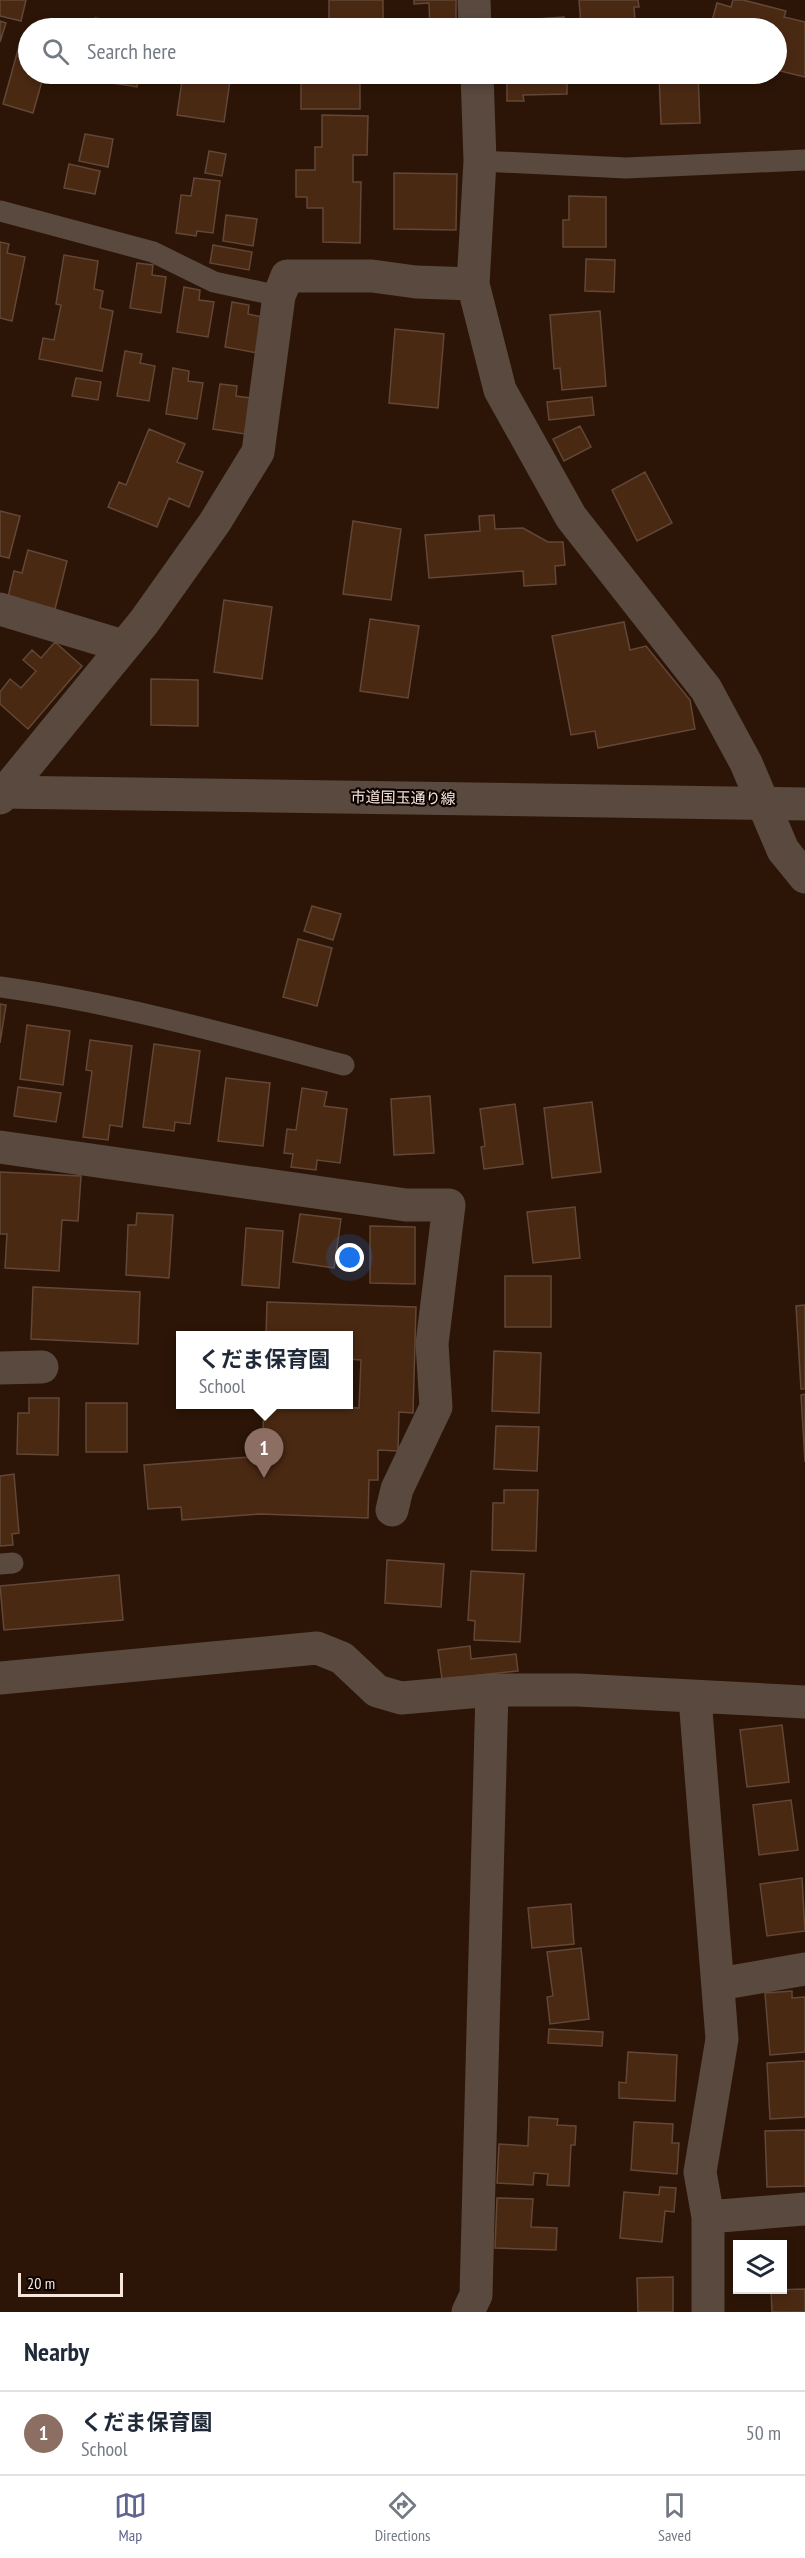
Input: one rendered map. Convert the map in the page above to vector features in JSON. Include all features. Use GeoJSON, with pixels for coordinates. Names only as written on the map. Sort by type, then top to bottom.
{"type":"FeatureCollection","features":[{"type":"Feature","properties":{"kind":"street"},"geometry":{"type":"LineString","coordinates":[[474,0],[475,18]]}},
{"type":"Feature","properties":{"kind":"street"},"geometry":{"type":"LineString","coordinates":[[477,84],[480,161],[473,284],[500,390],[571,517],[706,689],[746,763],[783,850],[805,877]]}},
{"type":"Feature","properties":{"kind":"street"},"geometry":{"type":"LineString","coordinates":[[2,794],[144,622],[215,522],[258,452],[279,296],[287,276],[372,276],[416,282],[473,284]]}},
{"type":"Feature","properties":{"kind":"street"},"geometry":{"type":"LineString","coordinates":[[0,609],[123,646]]}},
{"type":"Feature","properties":{"kind":"street","name":"市道国玉通り線"},"geometry":{"type":"LineString","coordinates":[[2,794],[805,804]]}},
{"type":"Feature","properties":{"kind":"street"},"geometry":{"type":"LineString","coordinates":[[0,1147],[406,1205],[449,1204],[432,1344],[436,1407],[397,1489],[392,1510]]}},
{"type":"Feature","properties":{"kind":"street"},"geometry":{"type":"LineString","coordinates":[[0,1368],[42,1367]]}},
{"type":"Feature","properties":{"kind":"street"},"geometry":{"type":"LineString","coordinates":[[0,1678],[317,1648],[342,1658],[377,1690],[401,1698],[492,1690],[577,1690],[805,1702]]}},
{"type":"Feature","properties":{"kind":"street"},"geometry":{"type":"LineString","coordinates":[[468,2312],[476,2295],[492,1690]]}},
{"type":"Feature","properties":{"kind":"street"},"geometry":{"type":"LineString","coordinates":[[695,1698],[722,2039],[700,2172],[708,2217],[708,2312]]}},
{"type":"Feature","properties":{"kind":"street"},"geometry":{"type":"LineString","coordinates":[[719,1984],[805,1969]]}},
{"type":"Feature","properties":{"kind":"street"},"geometry":{"type":"LineString","coordinates":[[708,2217],[805,2209]]}},
{"type":"Feature","properties":{"kind":"lane"},"geometry":{"type":"LineString","coordinates":[[480,161],[627,168],[805,160]]}},
{"type":"Feature","properties":{"kind":"lane"},"geometry":{"type":"LineString","coordinates":[[0,211],[153,252],[214,282],[279,296]]}},
{"type":"Feature","properties":{"kind":"lane"},"geometry":{"type":"LineString","coordinates":[[0,987],[60,995],[194,1025],[344,1065]]}},
{"type":"Feature","properties":{"kind":"building"},"geometry":{"type":"Polygon","coordinates":[[[0,0],[26,0],[22,18],[18,18],[18,20],[0,16],[0,0]]]}},
{"type":"Feature","properties":{"kind":"building"},"geometry":{"type":"Polygon","coordinates":[[[329,0],[383,0],[383,18],[329,18],[329,0]]]}},
{"type":"Feature","properties":{"kind":"building"},"geometry":{"type":"Polygon","coordinates":[[[414,0],[456,0],[456,18],[430,18],[429,3],[414,4],[414,0]]]}},
{"type":"Feature","properties":{"kind":"building"},"geometry":{"type":"Polygon","coordinates":[[[579,0],[638,0],[639,7],[634,7],[635,18],[580,18],[579,0]]]}},
{"type":"Feature","properties":{"kind":"building"},"geometry":{"type":"Polygon","coordinates":[[[733,0],[743,0],[786,11],[784,17],[805,22],[805,77],[787,73],[787,18],[713,18],[717,3],[731,7],[733,0]]]}},
{"type":"Feature","properties":{"kind":"building"},"geometry":{"type":"Polygon","coordinates":[[[0,21],[6,23],[0,42],[0,21]]]}},
{"type":"Feature","properties":{"kind":"building"},"geometry":{"type":"Polygon","coordinates":[[[18,50],[18,84],[41,84],[33,113],[3,104],[18,50]]]}},
{"type":"Feature","properties":{"kind":"building"},"geometry":{"type":"Polygon","coordinates":[[[118,84],[137,84],[137,87],[118,84]]]}},
{"type":"Feature","properties":{"kind":"building"},"geometry":{"type":"Polygon","coordinates":[[[182,84],[230,84],[224,122],[177,115],[182,84]]]}},
{"type":"Feature","properties":{"kind":"building"},"geometry":{"type":"Polygon","coordinates":[[[301,84],[360,84],[360,109],[301,109],[301,84]]]}},
{"type":"Feature","properties":{"kind":"building"},"geometry":{"type":"Polygon","coordinates":[[[507,84],[567,84],[567,94],[523,95],[524,101],[507,101],[507,84]]]}},
{"type":"Feature","properties":{"kind":"building"},"geometry":{"type":"Polygon","coordinates":[[[659,84],[698,84],[700,123],[661,124],[659,84]]]}},
{"type":"Feature","properties":{"kind":"building"},"geometry":{"type":"Polygon","coordinates":[[[322,115],[368,116],[367,155],[353,155],[353,182],[361,182],[360,243],[323,242],[323,208],[307,208],[307,197],[296,197],[296,170],[315,170],[315,147],[322,147],[322,115]]]}},
{"type":"Feature","properties":{"kind":"building"},"geometry":{"type":"Polygon","coordinates":[[[85,134],[113,139],[108,167],[79,161],[85,134]]]}},
{"type":"Feature","properties":{"kind":"building"},"geometry":{"type":"Polygon","coordinates":[[[209,151],[226,154],[222,176],[205,173],[209,151]]]}},
{"type":"Feature","properties":{"kind":"building"},"geometry":{"type":"Polygon","coordinates":[[[69,164],[100,171],[95,194],[64,188],[69,164]]]}},
{"type":"Feature","properties":{"kind":"building"},"geometry":{"type":"Polygon","coordinates":[[[394,173],[457,174],[456,230],[394,229],[394,173]]]}},
{"type":"Feature","properties":{"kind":"building"},"geometry":{"type":"Polygon","coordinates":[[[194,178],[220,181],[213,233],[197,231],[196,236],[176,233],[181,195],[191,196],[194,178]]]}},
{"type":"Feature","properties":{"kind":"building"},"geometry":{"type":"Polygon","coordinates":[[[569,196],[606,197],[606,247],[563,247],[563,220],[569,220],[569,196]]]}},
{"type":"Feature","properties":{"kind":"building"},"geometry":{"type":"Polygon","coordinates":[[[226,215],[257,219],[253,246],[223,241],[226,215]]]}},
{"type":"Feature","properties":{"kind":"building"},"geometry":{"type":"Polygon","coordinates":[[[0,242],[9,244],[7,253],[25,257],[12,321],[0,318],[0,242]]]}},
{"type":"Feature","properties":{"kind":"building"},"geometry":{"type":"Polygon","coordinates":[[[213,245],[252,252],[249,270],[210,263],[213,245]]]}},
{"type":"Feature","properties":{"kind":"building"},"geometry":{"type":"Polygon","coordinates":[[[64,255],[98,261],[94,289],[103,291],[100,308],[113,311],[102,371],[39,359],[43,338],[54,340],[61,305],[56,304],[64,255]]]}},
{"type":"Feature","properties":{"kind":"building"},"geometry":{"type":"Polygon","coordinates":[[[586,259],[615,260],[614,292],[585,291],[586,259]]]}},
{"type":"Feature","properties":{"kind":"building"},"geometry":{"type":"Polygon","coordinates":[[[137,263],[153,265],[152,275],[166,277],[161,313],[130,308],[137,263]]]}},
{"type":"Feature","properties":{"kind":"building"},"geometry":{"type":"Polygon","coordinates":[[[184,287],[200,290],[199,300],[214,302],[208,337],[177,332],[184,287]]]}},
{"type":"Feature","properties":{"kind":"building"},"geometry":{"type":"Polygon","coordinates":[[[232,302],[249,305],[248,314],[262,317],[257,353],[225,347],[232,302]]]}},
{"type":"Feature","properties":{"kind":"building"},"geometry":{"type":"Polygon","coordinates":[[[600,311],[606,386],[562,390],[560,368],[554,369],[550,315],[600,311]]]}},
{"type":"Feature","properties":{"kind":"building"},"geometry":{"type":"Polygon","coordinates":[[[395,329],[444,334],[438,408],[389,403],[395,329]]]}},
{"type":"Feature","properties":{"kind":"building"},"geometry":{"type":"Polygon","coordinates":[[[125,351],[142,354],[140,363],[155,366],[149,401],[117,396],[125,351]]]}},
{"type":"Feature","properties":{"kind":"building"},"geometry":{"type":"Polygon","coordinates":[[[173,368],[189,371],[188,381],[203,383],[197,419],[166,414],[173,368]]]}},
{"type":"Feature","properties":{"kind":"building"},"geometry":{"type":"Polygon","coordinates":[[[76,378],[101,382],[98,400],[72,396],[76,378]]]}},
{"type":"Feature","properties":{"kind":"building"},"geometry":{"type":"Polygon","coordinates":[[[220,384],[237,386],[236,396],[250,398],[245,434],[213,429],[220,384]]]}},
{"type":"Feature","properties":{"kind":"building"},"geometry":{"type":"Polygon","coordinates":[[[592,397],[594,415],[549,420],[547,402],[592,397]]]}},
{"type":"Feature","properties":{"kind":"building"},"geometry":{"type":"Polygon","coordinates":[[[580,426],[591,447],[564,461],[553,439],[580,426]]]}},
{"type":"Feature","properties":{"kind":"building"},"geometry":{"type":"Polygon","coordinates":[[[149,429],[185,444],[177,462],[203,472],[189,507],[169,498],[157,527],[108,507],[119,482],[126,485],[149,429]]]}},
{"type":"Feature","properties":{"kind":"building"},"geometry":{"type":"Polygon","coordinates":[[[645,472],[672,523],[637,541],[612,490],[645,472]]]}},
{"type":"Feature","properties":{"kind":"building"},"geometry":{"type":"Polygon","coordinates":[[[0,511],[20,516],[9,558],[0,556],[0,511]]]}},
{"type":"Feature","properties":{"kind":"building"},"geometry":{"type":"Polygon","coordinates":[[[494,515],[495,529],[523,528],[548,542],[563,542],[565,565],[555,566],[556,584],[524,586],[523,571],[429,578],[425,535],[480,531],[479,516],[494,515]]]}},
{"type":"Feature","properties":{"kind":"building"},"geometry":{"type":"Polygon","coordinates":[[[353,521],[401,529],[391,600],[343,594],[353,521]]]}},
{"type":"Feature","properties":{"kind":"building"},"geometry":{"type":"Polygon","coordinates":[[[28,550],[67,561],[55,609],[8,597],[14,571],[22,573],[28,550]]]}},
{"type":"Feature","properties":{"kind":"building"},"geometry":{"type":"Polygon","coordinates":[[[224,600],[272,607],[262,679],[214,672],[224,600]]]}},
{"type":"Feature","properties":{"kind":"building"},"geometry":{"type":"Polygon","coordinates":[[[370,619],[419,626],[408,698],[360,691],[370,619]]]}},
{"type":"Feature","properties":{"kind":"building"},"geometry":{"type":"Polygon","coordinates":[[[624,622],[630,650],[646,646],[690,700],[695,729],[598,748],[595,731],[571,735],[552,636],[624,622]]]}},
{"type":"Feature","properties":{"kind":"building"},"geometry":{"type":"Polygon","coordinates":[[[55,642],[82,666],[28,729],[0,704],[0,692],[10,679],[21,688],[36,671],[23,660],[32,650],[41,658],[55,642]]]}},
{"type":"Feature","properties":{"kind":"building"},"geometry":{"type":"Polygon","coordinates":[[[151,679],[198,680],[198,726],[151,725],[151,679]]]}},
{"type":"Feature","properties":{"kind":"building"},"geometry":{"type":"Polygon","coordinates":[[[312,906],[341,914],[333,940],[304,931],[312,906]]]}},
{"type":"Feature","properties":{"kind":"building"},"geometry":{"type":"Polygon","coordinates":[[[298,939],[332,948],[317,1006],[283,997],[298,939]]]}},
{"type":"Feature","properties":{"kind":"building"},"geometry":{"type":"Polygon","coordinates":[[[0,1004],[6,1005],[0,1043],[0,1004]]]}},
{"type":"Feature","properties":{"kind":"building"},"geometry":{"type":"Polygon","coordinates":[[[27,1025],[70,1031],[63,1085],[20,1079],[27,1025]]]}},
{"type":"Feature","properties":{"kind":"building"},"geometry":{"type":"Polygon","coordinates":[[[90,1040],[132,1046],[122,1127],[110,1125],[108,1140],[83,1137],[92,1071],[86,1070],[90,1040]]]}},
{"type":"Feature","properties":{"kind":"building"},"geometry":{"type":"Polygon","coordinates":[[[154,1044],[200,1051],[190,1124],[175,1122],[174,1131],[143,1127],[154,1044]]]}},
{"type":"Feature","properties":{"kind":"building"},"geometry":{"type":"Polygon","coordinates":[[[226,1078],[270,1083],[263,1146],[218,1141],[226,1078]]]}},
{"type":"Feature","properties":{"kind":"building"},"geometry":{"type":"Polygon","coordinates":[[[18,1087],[61,1093],[56,1122],[14,1116],[18,1087]]]}},
{"type":"Feature","properties":{"kind":"building"},"geometry":{"type":"Polygon","coordinates":[[[302,1088],[327,1092],[324,1106],[347,1109],[340,1163],[317,1160],[316,1170],[291,1167],[293,1154],[284,1153],[287,1129],[296,1130],[302,1088]]]}},
{"type":"Feature","properties":{"kind":"building"},"geometry":{"type":"Polygon","coordinates":[[[430,1096],[434,1153],[394,1155],[391,1099],[430,1096]]]}},
{"type":"Feature","properties":{"kind":"building"},"geometry":{"type":"Polygon","coordinates":[[[592,1102],[601,1172],[552,1178],[544,1108],[592,1102]]]}},
{"type":"Feature","properties":{"kind":"building"},"geometry":{"type":"Polygon","coordinates":[[[515,1104],[523,1164],[484,1169],[481,1147],[485,1146],[480,1109],[515,1104]]]}},
{"type":"Feature","properties":{"kind":"building"},"geometry":{"type":"Polygon","coordinates":[[[0,1172],[81,1176],[78,1221],[62,1220],[59,1271],[5,1268],[7,1234],[0,1234],[0,1172]]]}},
{"type":"Feature","properties":{"kind":"building"},"geometry":{"type":"Polygon","coordinates":[[[575,1207],[580,1258],[533,1263],[527,1212],[575,1207]]]}},
{"type":"Feature","properties":{"kind":"building"},"geometry":{"type":"Polygon","coordinates":[[[137,1213],[173,1215],[169,1278],[126,1275],[128,1225],[136,1225],[137,1213]]]}},
{"type":"Feature","properties":{"kind":"building"},"geometry":{"type":"Polygon","coordinates":[[[300,1214],[341,1219],[334,1268],[293,1262],[300,1214]]]}},
{"type":"Feature","properties":{"kind":"building"},"geometry":{"type":"Polygon","coordinates":[[[370,1226],[415,1227],[415,1284],[370,1283],[370,1226]]]}},
{"type":"Feature","properties":{"kind":"building"},"geometry":{"type":"Polygon","coordinates":[[[246,1228],[283,1231],[279,1288],[242,1285],[246,1228]]]}},
{"type":"Feature","properties":{"kind":"building"},"geometry":{"type":"Polygon","coordinates":[[[505,1276],[551,1276],[551,1327],[505,1327],[505,1276]]]}},
{"type":"Feature","properties":{"kind":"building"},"geometry":{"type":"Polygon","coordinates":[[[33,1287],[140,1292],[138,1344],[31,1339],[33,1287]]]}},
{"type":"Feature","properties":{"kind":"building"},"geometry":{"type":"Polygon","coordinates":[[[267,1302],[416,1307],[413,1413],[399,1412],[398,1451],[378,1450],[378,1480],[369,1480],[368,1518],[260,1514],[182,1520],[181,1507],[148,1509],[144,1465],[262,1456],[264,1409],[359,1408],[361,1360],[353,1359],[353,1331],[266,1331],[267,1302]]]}},
{"type":"Feature","properties":{"kind":"building"},"geometry":{"type":"Polygon","coordinates":[[[805,1305],[805,1389],[801,1389],[796,1306],[805,1305]]]}},
{"type":"Feature","properties":{"kind":"building"},"geometry":{"type":"Polygon","coordinates":[[[494,1351],[541,1353],[539,1413],[492,1411],[494,1351]]]}},
{"type":"Feature","properties":{"kind":"building"},"geometry":{"type":"Polygon","coordinates":[[[805,1394],[805,1462],[801,1395],[805,1394]]]}},
{"type":"Feature","properties":{"kind":"building"},"geometry":{"type":"Polygon","coordinates":[[[29,1398],[59,1398],[58,1455],[17,1454],[18,1413],[29,1413],[29,1398]]]}},
{"type":"Feature","properties":{"kind":"building"},"geometry":{"type":"Polygon","coordinates":[[[86,1403],[127,1403],[127,1452],[86,1452],[86,1403]]]}},
{"type":"Feature","properties":{"kind":"building"},"geometry":{"type":"Polygon","coordinates":[[[496,1426],[539,1427],[537,1471],[494,1469],[496,1426]]]}},
{"type":"Feature","properties":{"kind":"building"},"geometry":{"type":"Polygon","coordinates":[[[14,1474],[19,1533],[12,1534],[13,1545],[0,1546],[0,1476],[14,1474]]]}},
{"type":"Feature","properties":{"kind":"building"},"geometry":{"type":"Polygon","coordinates":[[[504,1490],[538,1490],[536,1551],[492,1550],[493,1503],[504,1503],[504,1490]]]}},
{"type":"Feature","properties":{"kind":"building"},"geometry":{"type":"Polygon","coordinates":[[[387,1560],[444,1564],[441,1607],[385,1603],[387,1560]]]}},
{"type":"Feature","properties":{"kind":"building"},"geometry":{"type":"Polygon","coordinates":[[[471,1571],[524,1574],[520,1642],[474,1640],[475,1621],[468,1620],[471,1571]]]}},
{"type":"Feature","properties":{"kind":"building"},"geometry":{"type":"Polygon","coordinates":[[[119,1575],[123,1620],[4,1630],[0,1586],[119,1575]]]}},
{"type":"Feature","properties":{"kind":"building"},"geometry":{"type":"Polygon","coordinates":[[[470,1646],[471,1659],[516,1654],[518,1671],[442,1679],[438,1650],[470,1646]]]}},
{"type":"Feature","properties":{"kind":"building"},"geometry":{"type":"Polygon","coordinates":[[[782,1725],[789,1782],[747,1787],[740,1730],[782,1725]]]}},
{"type":"Feature","properties":{"kind":"building"},"geometry":{"type":"Polygon","coordinates":[[[791,1800],[798,1850],[759,1855],[753,1805],[791,1800]]]}},
{"type":"Feature","properties":{"kind":"building"},"geometry":{"type":"Polygon","coordinates":[[[802,1878],[805,1931],[767,1936],[760,1884],[802,1878]]]}},
{"type":"Feature","properties":{"kind":"building"},"geometry":{"type":"Polygon","coordinates":[[[571,1904],[574,1944],[532,1948],[528,1908],[571,1904]]]}},
{"type":"Feature","properties":{"kind":"building"},"geometry":{"type":"Polygon","coordinates":[[[581,1948],[589,2019],[550,2024],[547,1997],[553,1996],[547,1952],[581,1948]]]}},
{"type":"Feature","properties":{"kind":"building"},"geometry":{"type":"Polygon","coordinates":[[[792,1991],[792,1998],[805,1997],[805,2052],[770,2055],[765,1993],[792,1991]]]}},
{"type":"Feature","properties":{"kind":"building"},"geometry":{"type":"Polygon","coordinates":[[[549,2029],[603,2032],[602,2046],[548,2043],[549,2029]]]}},
{"type":"Feature","properties":{"kind":"building"},"geometry":{"type":"Polygon","coordinates":[[[628,2052],[677,2055],[675,2101],[619,2098],[619,2082],[626,2083],[628,2052]]]}},
{"type":"Feature","properties":{"kind":"building"},"geometry":{"type":"Polygon","coordinates":[[[805,2061],[805,2117],[770,2119],[767,2063],[805,2061]]]}},
{"type":"Feature","properties":{"kind":"building"},"geometry":{"type":"Polygon","coordinates":[[[529,2117],[558,2119],[557,2125],[576,2126],[575,2145],[571,2145],[569,2186],[547,2185],[548,2174],[534,2173],[533,2185],[497,2183],[499,2144],[528,2146],[529,2117]]]}},
{"type":"Feature","properties":{"kind":"building"},"geometry":{"type":"Polygon","coordinates":[[[634,2122],[673,2124],[672,2143],[679,2143],[677,2174],[631,2170],[634,2122]]]}},
{"type":"Feature","properties":{"kind":"building"},"geometry":{"type":"Polygon","coordinates":[[[805,2130],[805,2186],[767,2187],[765,2131],[805,2130]]]}},
{"type":"Feature","properties":{"kind":"building"},"geometry":{"type":"Polygon","coordinates":[[[660,2187],[676,2188],[674,2212],[665,2211],[662,2242],[620,2238],[624,2192],[659,2195],[660,2187]]]}},
{"type":"Feature","properties":{"kind":"building"},"geometry":{"type":"Polygon","coordinates":[[[497,2198],[533,2199],[531,2227],[557,2228],[556,2250],[495,2248],[497,2198]]]}},
{"type":"Feature","properties":{"kind":"building"},"geometry":{"type":"Polygon","coordinates":[[[673,2277],[673,2312],[638,2312],[637,2278],[673,2277]]]}},
{"type":"Feature","properties":{"kind":"building"},"geometry":{"type":"Polygon","coordinates":[[[805,2289],[805,2312],[772,2312],[771,2294],[787,2294],[787,2290],[805,2289]]]}},
{"type":"Feature","properties":{"kind":"place","name":"くだま保育園"},"geometry":{"type":"Point","coordinates":[264,1478]}}]}
